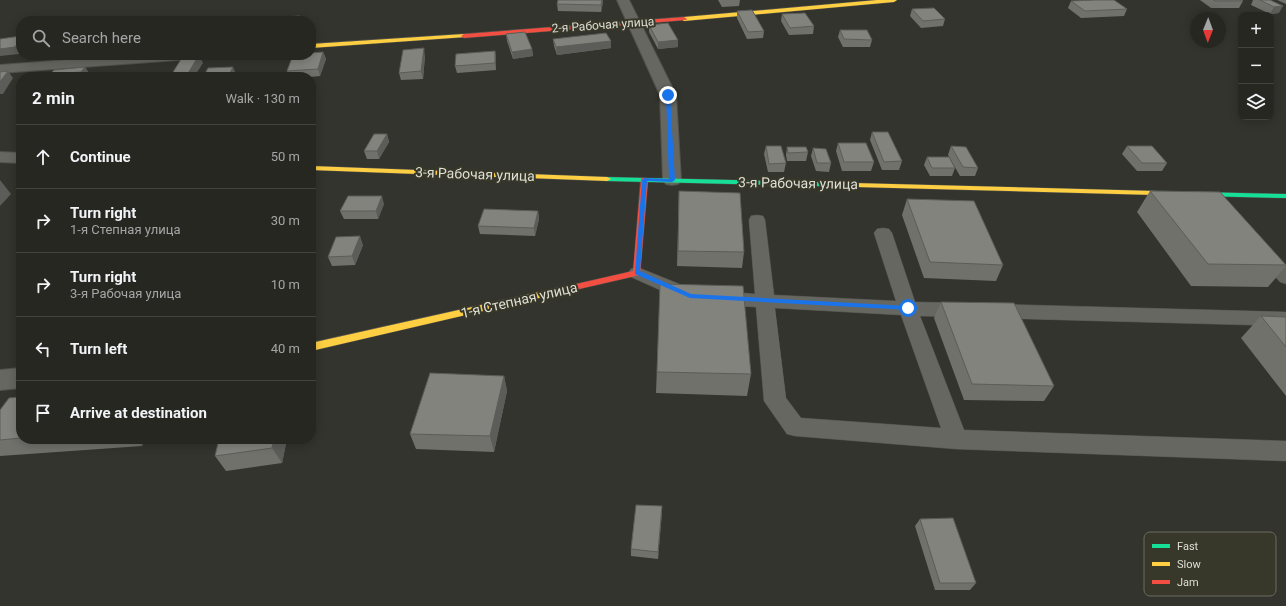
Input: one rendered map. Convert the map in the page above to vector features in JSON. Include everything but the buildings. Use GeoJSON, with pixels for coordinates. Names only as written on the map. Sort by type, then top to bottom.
{"type":"FeatureCollection","features":[{"type":"Feature","properties":{"kind":"street"},"geometry":{"type":"LineString","coordinates":[[623,0],[633,24],[668,95],[672,180]]}},
{"type":"Feature","properties":{"kind":"street","name":"2-я Рабочая улица"},"geometry":{"type":"LineString","coordinates":[[316,46],[633,24],[894,0]]}},
{"type":"Feature","properties":{"kind":"street"},"geometry":{"type":"LineString","coordinates":[[0,69],[123,60]]}},
{"type":"Feature","properties":{"kind":"street"},"geometry":{"type":"LineString","coordinates":[[0,157],[16,158]]}},
{"type":"Feature","properties":{"kind":"street","name":"3-я Рабочая улица"},"geometry":{"type":"LineString","coordinates":[[316,168],[644,180],[1286,196]]}},
{"type":"Feature","properties":{"kind":"street"},"geometry":{"type":"LineString","coordinates":[[637,272],[644,180]]}},
{"type":"Feature","properties":{"kind":"street","name":"1-я Степная улица"},"geometry":{"type":"LineString","coordinates":[[316,347],[637,272]]}},
{"type":"Feature","properties":{"kind":"street"},"geometry":{"type":"LineString","coordinates":[[0,380],[16,378]]}},
{"type":"Feature","properties":{"kind":"lane"},"geometry":{"type":"LineString","coordinates":[[757,220],[775,401],[795,427],[956,439],[1286,452]]}},
{"type":"Feature","properties":{"kind":"lane"},"geometry":{"type":"LineString","coordinates":[[883,232],[908,308],[956,439]]}},
{"type":"Feature","properties":{"kind":"lane"},"geometry":{"type":"LineString","coordinates":[[1254,243],[1286,278]]}},
{"type":"Feature","properties":{"kind":"lane"},"geometry":{"type":"LineString","coordinates":[[637,272],[690,296],[908,308],[1286,318]]}},
{"type":"Feature","properties":{"kind":"traffic: fast"},"geometry":{"type":"LineString","coordinates":[[607,179],[856,185]]}},
{"type":"Feature","properties":{"kind":"traffic: fast"},"geometry":{"type":"LineString","coordinates":[[1155,193],[1286,196]]}},
{"type":"Feature","properties":{"kind":"traffic: slow"},"geometry":{"type":"LineString","coordinates":[[684,19],[894,0]]}},
{"type":"Feature","properties":{"kind":"traffic: slow"},"geometry":{"type":"LineString","coordinates":[[316,46],[464,36]]}},
{"type":"Feature","properties":{"kind":"traffic: slow"},"geometry":{"type":"LineString","coordinates":[[316,168],[607,179]]}},
{"type":"Feature","properties":{"kind":"traffic: slow"},"geometry":{"type":"LineString","coordinates":[[856,185],[1155,193]]}},
{"type":"Feature","properties":{"kind":"traffic: slow"},"geometry":{"type":"LineString","coordinates":[[316,346],[566,289]]}},
{"type":"Feature","properties":{"kind":"traffic: jam"},"geometry":{"type":"LineString","coordinates":[[464,36],[684,19]]}},
{"type":"Feature","properties":{"kind":"traffic: jam"},"geometry":{"type":"LineString","coordinates":[[566,289],[637,273],[644,180]]}},
{"type":"Feature","properties":{"kind":"route"},"geometry":{"type":"LineString","coordinates":[[668,95],[672,180],[644,180],[637,272],[690,296],[908,308]]}}]}
